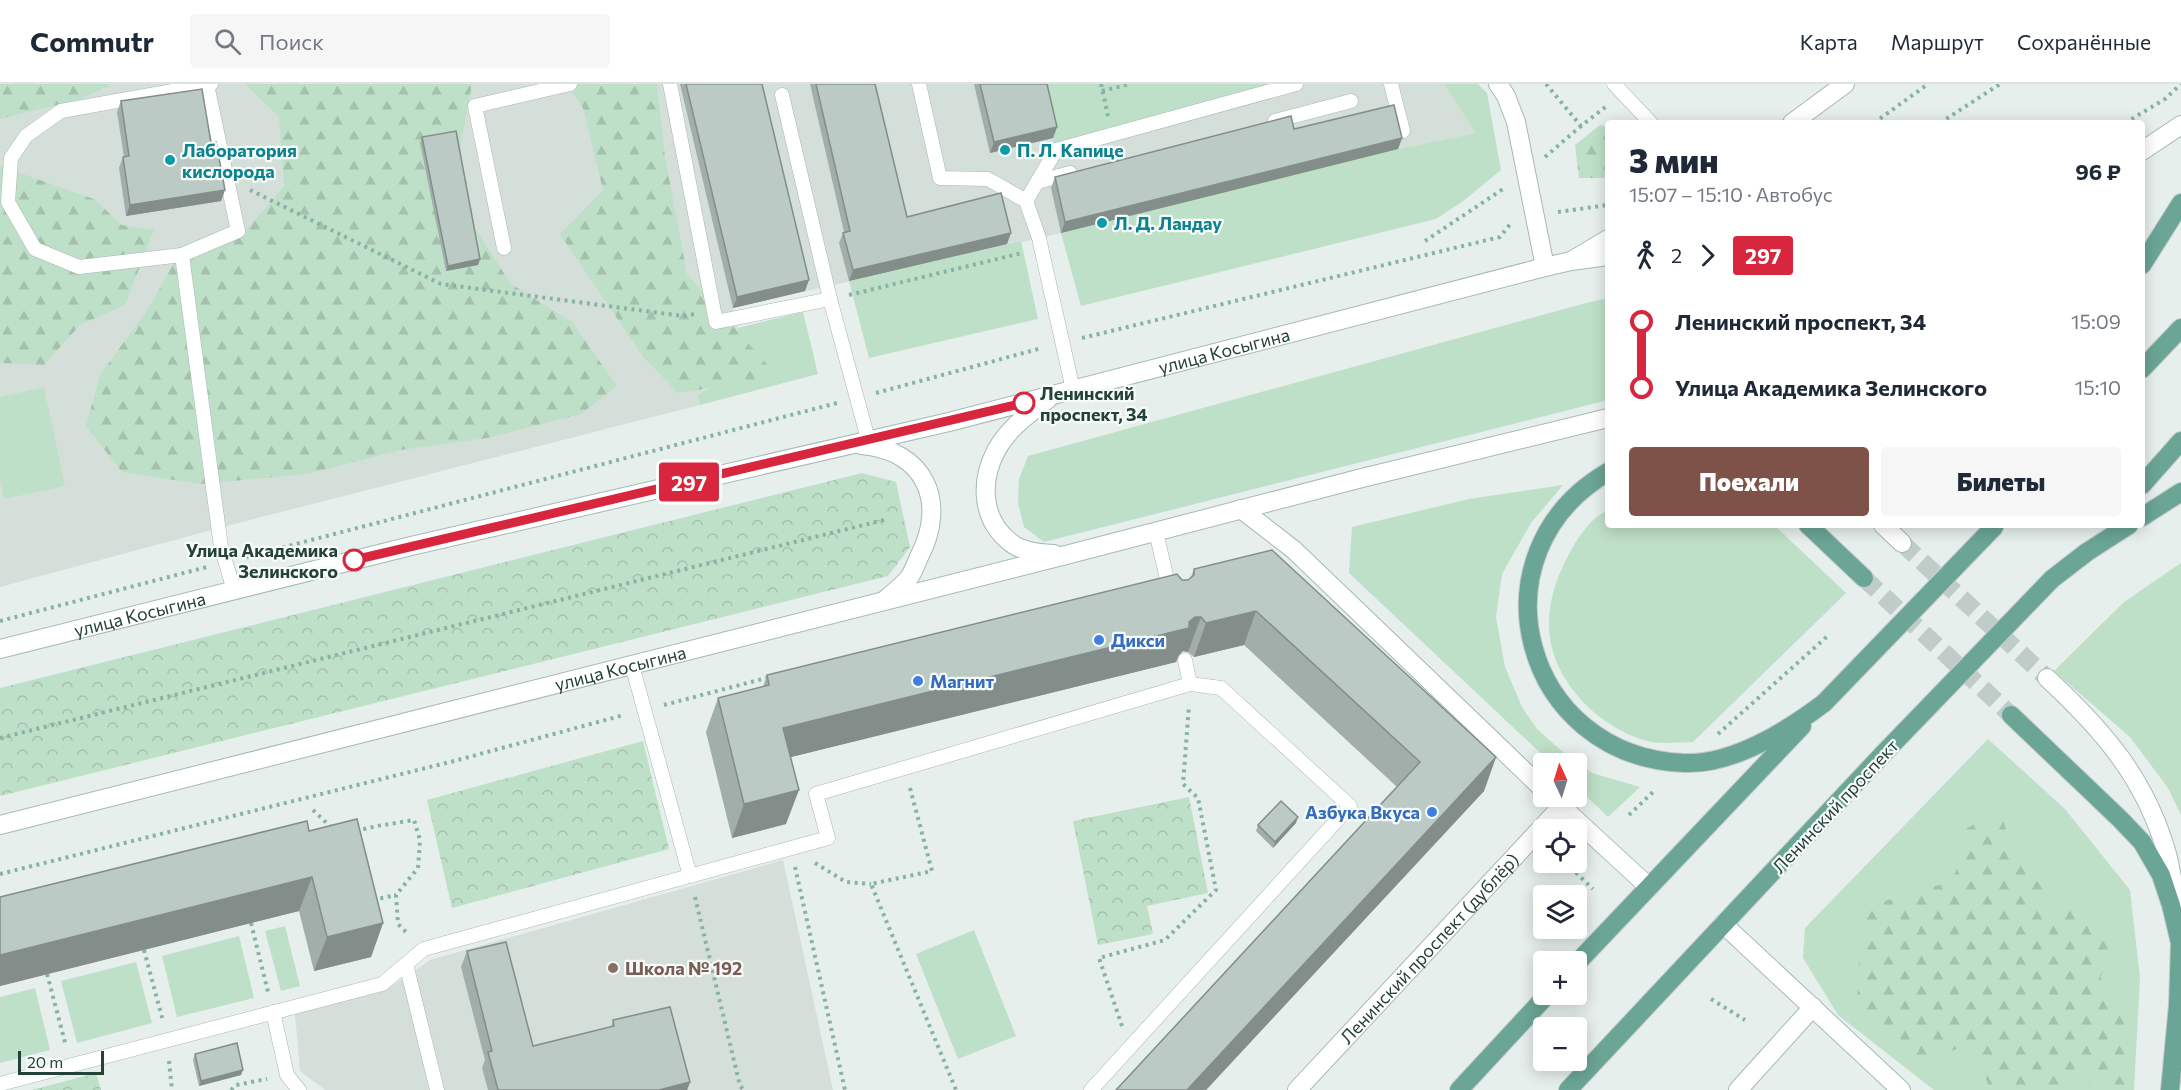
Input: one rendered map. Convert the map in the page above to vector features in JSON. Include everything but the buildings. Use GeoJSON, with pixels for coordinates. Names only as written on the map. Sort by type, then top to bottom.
{"type":"FeatureCollection","features":[{"type":"Feature","properties":{"kind":"main road"},"geometry":{"type":"LineString","coordinates":[[1498,84],[1506,96],[1516,122],[1545,267]]}},
{"type":"Feature","properties":{"kind":"main road"},"geometry":{"type":"LineString","coordinates":[[1796,120],[1845,84]]}},
{"type":"Feature","properties":{"kind":"main road"},"geometry":{"type":"LineString","coordinates":[[2145,149],[2181,125]]}},
{"type":"Feature","properties":{"kind":"main road"},"geometry":{"type":"LineString","coordinates":[[2145,260],[2181,203]]}},
{"type":"Feature","properties":{"kind":"main road"},"geometry":{"type":"LineString","coordinates":[[1571,261],[1605,241]]}},
{"type":"Feature","properties":{"kind":"main road","name":"улица Косыгина"},"geometry":{"type":"LineString","coordinates":[[0,649],[397,549],[949,422],[1545,267],[1605,256]]}},
{"type":"Feature","properties":{"kind":"main road"},"geometry":{"type":"LineString","coordinates":[[2145,366],[2181,328]]}},
{"type":"Feature","properties":{"kind":"main road"},"geometry":{"type":"LineString","coordinates":[[1052,396],[1015,425],[997,449],[986,475],[985,502],[996,526],[1011,543],[1034,553],[1066,555]]}},
{"type":"Feature","properties":{"kind":"main road"},"geometry":{"type":"LineString","coordinates":[[1491,447],[1582,422],[1605,418]]}},
{"type":"Feature","properties":{"kind":"main road"},"geometry":{"type":"LineString","coordinates":[[1491,447],[1550,436],[1605,430]]}},
{"type":"Feature","properties":{"kind":"main road"},"geometry":{"type":"LineString","coordinates":[[2145,481],[2181,441]]}},
{"type":"Feature","properties":{"kind":"main road"},"geometry":{"type":"LineString","coordinates":[[850,444],[876,446],[902,456],[922,476],[931,500],[932,523],[926,545],[909,577],[884,601]]}},
{"type":"Feature","properties":{"kind":"main road","name":"улица Косыгина"},"geometry":{"type":"LineString","coordinates":[[0,825],[1491,447]]}},
{"type":"Feature","properties":{"kind":"main road"},"geometry":{"type":"LineString","coordinates":[[1605,474],[1589,483],[1566,505],[1549,531],[1536,558],[1529,584],[1527,613],[1532,645],[1543,674],[1560,702],[1584,726],[1617,748],[1651,758],[1685,764],[1716,759],[1747,750],[1798,723],[1824,704]]}},
{"type":"Feature","properties":{"kind":"main road"},"geometry":{"type":"LineString","coordinates":[[2145,515],[2181,492]]}},
{"type":"Feature","properties":{"kind":"main road"},"geometry":{"type":"LineString","coordinates":[[1241,509],[1294,550],[1533,779]]}},
{"type":"Feature","properties":{"kind":"main road"},"geometry":{"type":"LineString","coordinates":[[1811,528],[1864,578]]}},
{"type":"Feature","properties":{"kind":"main road"},"geometry":{"type":"LineString","coordinates":[[1886,528],[1902,543]]}},
{"type":"Feature","properties":{"kind":"main road"},"geometry":{"type":"LineString","coordinates":[[1587,952],[1992,528]]}},
{"type":"Feature","properties":{"kind":"main road","name":"Ленинский проспект"},"geometry":{"type":"LineString","coordinates":[[1568,1090],[1882,755],[2101,528]]}},
{"type":"Feature","properties":{"kind":"main road"},"geometry":{"type":"LineString","coordinates":[[2052,579],[2086,552],[2124,528]]}},
{"type":"Feature","properties":{"kind":"main road"},"geometry":{"type":"LineString","coordinates":[[2047,678],[2108,740],[2132,774],[2153,815],[2167,855],[2176,900],[2180,943],[2170,1090]]}},
{"type":"Feature","properties":{"kind":"main road"},"geometry":{"type":"LineString","coordinates":[[2011,715],[2142,842],[2161,875],[2180,943]]}},
{"type":"Feature","properties":{"kind":"main road","name":"Ленинский проспект (дублёр)"},"geometry":{"type":"LineString","coordinates":[[1297,1090],[1552,807]]}},
{"type":"Feature","properties":{"kind":"main road"},"geometry":{"type":"LineString","coordinates":[[1561,807],[1649,887]]}},
{"type":"Feature","properties":{"kind":"main road"},"geometry":{"type":"LineString","coordinates":[[1723,924],[1901,1090]]}},
{"type":"Feature","properties":{"kind":"main road"},"geometry":{"type":"LineString","coordinates":[[1459,1090],[1538,1005]]}},
{"type":"Feature","properties":{"kind":"main road"},"geometry":{"type":"LineString","coordinates":[[1738,1090],[1813,1006]]}},
{"type":"Feature","properties":{"kind":"main road"},"geometry":{"type":"LineString","coordinates":[[2165,1090],[2173,1056]]}},
{"type":"Feature","properties":{"kind":"lane"},"geometry":{"type":"LineString","coordinates":[[209,84],[227,179],[238,231],[182,255],[79,267],[35,249],[4,205],[11,158],[26,136],[61,111],[209,84]]}},
{"type":"Feature","properties":{"kind":"lane"},"geometry":{"type":"LineString","coordinates":[[504,248],[475,106],[570,84]]}},
{"type":"Feature","properties":{"kind":"lane"},"geometry":{"type":"LineString","coordinates":[[670,84],[716,322],[830,299]]}},
{"type":"Feature","properties":{"kind":"lane"},"geometry":{"type":"LineString","coordinates":[[919,84],[940,177],[988,179],[1026,201],[1041,248],[1073,390]]}},
{"type":"Feature","properties":{"kind":"lane"},"geometry":{"type":"LineString","coordinates":[[1026,201],[1056,150],[1296,84]]}},
{"type":"Feature","properties":{"kind":"lane"},"geometry":{"type":"LineString","coordinates":[[1391,84],[1403,131]]}},
{"type":"Feature","properties":{"kind":"lane"},"geometry":{"type":"LineString","coordinates":[[1619,89],[1648,120]]}},
{"type":"Feature","properties":{"kind":"lane"},"geometry":{"type":"LineString","coordinates":[[782,95],[830,299],[868,439]]}},
{"type":"Feature","properties":{"kind":"lane"},"geometry":{"type":"LineString","coordinates":[[1258,125],[1351,101]]}},
{"type":"Feature","properties":{"kind":"lane"},"geometry":{"type":"LineString","coordinates":[[1038,182],[1084,170]]}},
{"type":"Feature","properties":{"kind":"lane"},"geometry":{"type":"LineString","coordinates":[[182,255],[221,547],[234,590]]}},
{"type":"Feature","properties":{"kind":"lane"},"geometry":{"type":"LineString","coordinates":[[1156,532],[1173,606]]}},
{"type":"Feature","properties":{"kind":"lane"},"geometry":{"type":"LineString","coordinates":[[1185,660],[1190,684]]}},
{"type":"Feature","properties":{"kind":"lane"},"geometry":{"type":"LineString","coordinates":[[632,665],[690,876]]}},
{"type":"Feature","properties":{"kind":"lane"},"geometry":{"type":"LineString","coordinates":[[0,1084],[382,984],[424,949],[828,838],[816,794],[1190,684],[1221,688],[1350,806],[1092,1090]]}},
{"type":"Feature","properties":{"kind":"lane"},"geometry":{"type":"LineString","coordinates":[[406,964],[437,1090]]}},
{"type":"Feature","properties":{"kind":"lane"},"geometry":{"type":"LineString","coordinates":[[273,1012],[287,1076],[299,1090]]}},
{"type":"Feature","properties":{"kind":"path"},"geometry":{"type":"LineString","coordinates":[[1101,84],[1112,134]]}},
{"type":"Feature","properties":{"kind":"path"},"geometry":{"type":"LineString","coordinates":[[1102,91],[1130,84]]}},
{"type":"Feature","properties":{"kind":"path"},"geometry":{"type":"LineString","coordinates":[[1546,84],[1581,126],[1619,89]]}},
{"type":"Feature","properties":{"kind":"path"},"geometry":{"type":"LineString","coordinates":[[1878,120],[1928,84]]}},
{"type":"Feature","properties":{"kind":"path"},"geometry":{"type":"LineString","coordinates":[[1945,120],[2000,84]]}},
{"type":"Feature","properties":{"kind":"path"},"geometry":{"type":"LineString","coordinates":[[2130,120],[2165,99],[2181,84]]}},
{"type":"Feature","properties":{"kind":"path"},"geometry":{"type":"LineString","coordinates":[[227,179],[441,284],[683,315]]}},
{"type":"Feature","properties":{"kind":"path"},"geometry":{"type":"LineString","coordinates":[[0,621],[1063,343],[1500,237],[1515,219],[1605,205]]}},
{"type":"Feature","properties":{"kind":"path"},"geometry":{"type":"LineString","coordinates":[[830,299],[1041,248]]}},
{"type":"Feature","properties":{"kind":"path"},"geometry":{"type":"LineString","coordinates":[[0,738],[884,520]]}},
{"type":"Feature","properties":{"kind":"path"},"geometry":{"type":"LineString","coordinates":[[1717,734],[1830,634]]}},
{"type":"Feature","properties":{"kind":"path"},"geometry":{"type":"LineString","coordinates":[[0,874],[454,761],[772,677]]}},
{"type":"Feature","properties":{"kind":"path"},"geometry":{"type":"LineString","coordinates":[[1130,1049],[1099,958],[1164,940],[1216,890],[1198,798],[1182,784],[1190,684]]}},
{"type":"Feature","properties":{"kind":"path"},"geometry":{"type":"LineString","coordinates":[[791,848],[846,882],[871,885],[932,871],[905,768]]}},
{"type":"Feature","properties":{"kind":"path"},"geometry":{"type":"LineString","coordinates":[[1629,815],[1654,791]]}},
{"type":"Feature","properties":{"kind":"path"},"geometry":{"type":"LineString","coordinates":[[313,810],[341,836]]}},
{"type":"Feature","properties":{"kind":"path"},"geometry":{"type":"LineString","coordinates":[[350,833],[414,820],[420,840],[418,868],[396,895],[367,902]]}},
{"type":"Feature","properties":{"kind":"path"},"geometry":{"type":"LineString","coordinates":[[791,848],[845,1090]]}},
{"type":"Feature","properties":{"kind":"path"},"geometry":{"type":"LineString","coordinates":[[1576,873],[1593,890]]}},
{"type":"Feature","properties":{"kind":"path"},"geometry":{"type":"LineString","coordinates":[[690,876],[740,1086],[744,1090]]}},
{"type":"Feature","properties":{"kind":"path"},"geometry":{"type":"LineString","coordinates":[[871,885],[956,1090]]}},
{"type":"Feature","properties":{"kind":"path"},"geometry":{"type":"LineString","coordinates":[[396,895],[398,924],[424,949]]}},
{"type":"Feature","properties":{"kind":"path"},"geometry":{"type":"LineString","coordinates":[[251,923],[273,1012]]}},
{"type":"Feature","properties":{"kind":"path"},"geometry":{"type":"LineString","coordinates":[[144,950],[167,1040],[172,1090]]}},
{"type":"Feature","properties":{"kind":"path"},"geometry":{"type":"LineString","coordinates":[[47,974],[70,1065]]}},
{"type":"Feature","properties":{"kind":"path"},"geometry":{"type":"LineString","coordinates":[[1712,999],[1745,1020]]}},
{"type":"Feature","properties":{"kind":"path"},"geometry":{"type":"LineString","coordinates":[[231,1090],[236,1085],[287,1076]]}},
{"type":"Feature","properties":{"kind":"shaded area"},"geometry":{"type":"Polygon","coordinates":[[[0,84],[1444,84],[1477,133],[1398,149],[1061,233],[733,308],[738,328],[738,358],[721,381],[697,395],[700,405],[219,528],[0,587],[0,84]]]}},
{"type":"Feature","properties":{"kind":"shaded area","name":"Школа № 192"},"geometry":{"type":"Polygon","coordinates":[[[783,860],[833,1090],[325,1090],[300,1071],[295,1013],[385,991],[430,960],[783,860]]]}},
{"type":"Feature","properties":{"kind":"green space"},"geometry":{"type":"Polygon","coordinates":[[[0,84],[112,84],[81,99],[0,119],[0,84]]]}},
{"type":"Feature","properties":{"kind":"green space"},"geometry":{"type":"Polygon","coordinates":[[[245,84],[472,84],[460,148],[475,228],[511,284],[572,322],[617,386],[581,414],[487,438],[401,450],[307,474],[200,484],[122,472],[86,426],[100,375],[148,309],[184,245],[247,229],[284,186],[279,117],[245,84]]]}},
{"type":"Feature","properties":{"kind":"green space"},"geometry":{"type":"Polygon","coordinates":[[[567,84],[657,84],[665,157],[687,274],[778,377],[678,393],[644,358],[560,234],[603,190],[583,108],[567,84]]]}},
{"type":"Feature","properties":{"kind":"green space"},"geometry":{"type":"Polygon","coordinates":[[[1040,84],[1296,84],[1056,150],[1040,84]]]}},
{"type":"Feature","properties":{"kind":"green space"},"geometry":{"type":"Polygon","coordinates":[[[1444,84],[1478,84],[1487,93],[1501,170],[1462,202],[1436,219],[1081,306],[1061,233],[1398,149],[1476,133],[1444,84]]]}},
{"type":"Feature","properties":{"kind":"green space"},"geometry":{"type":"Polygon","coordinates":[[[1600,125],[1605,126],[1605,178],[1579,178],[1575,145],[1600,125]]]}},
{"type":"Feature","properties":{"kind":"green space"},"geometry":{"type":"Polygon","coordinates":[[[0,166],[94,199],[122,225],[154,230],[125,305],[80,325],[44,365],[0,363],[0,166]]]}},
{"type":"Feature","properties":{"kind":"green space"},"geometry":{"type":"Polygon","coordinates":[[[1021,241],[1038,319],[869,358],[849,281],[1021,241]]]}},
{"type":"Feature","properties":{"kind":"green space"},"geometry":{"type":"Polygon","coordinates":[[[1605,299],[1605,401],[1044,542],[1024,527],[1018,503],[1019,479],[1028,456],[1605,299]]]}},
{"type":"Feature","properties":{"kind":"green space"},"geometry":{"type":"Polygon","coordinates":[[[803,312],[818,374],[700,405],[697,395],[721,381],[738,358],[738,328],[803,312]]]}},
{"type":"Feature","properties":{"kind":"green space"},"geometry":{"type":"Polygon","coordinates":[[[44,387],[65,486],[4,499],[0,481],[0,397],[44,387]]]}},
{"type":"Feature","properties":{"kind":"green space"},"geometry":{"type":"Polygon","coordinates":[[[862,473],[896,482],[910,547],[888,576],[0,796],[0,688],[862,473]]]}},
{"type":"Feature","properties":{"kind":"green space"},"geometry":{"type":"Polygon","coordinates":[[[1563,485],[1531,523],[1502,574],[1496,617],[1505,667],[1522,707],[1537,729],[1564,753],[1540,753],[1349,573],[1352,527],[1469,499],[1563,485]]]}},
{"type":"Feature","properties":{"kind":"green space"},"geometry":{"type":"Polygon","coordinates":[[[1605,512],[1605,528],[1777,528],[1846,593],[1693,742],[1651,742],[1616,728],[1586,704],[1562,673],[1554,656],[1550,638],[1550,607],[1562,567],[1584,531],[1605,512]]]}},
{"type":"Feature","properties":{"kind":"green space"},"geometry":{"type":"Polygon","coordinates":[[[2181,563],[2181,815],[2168,788],[2130,737],[2054,671],[2124,602],[2181,563]]]}},
{"type":"Feature","properties":{"kind":"green space"},"geometry":{"type":"Polygon","coordinates":[[[1988,739],[2065,809],[2130,890],[2140,978],[2134,1090],[1934,1090],[1838,1015],[1803,958],[1805,928],[1988,739]]]}},
{"type":"Feature","properties":{"kind":"green space"},"geometry":{"type":"Polygon","coordinates":[[[643,741],[669,849],[452,908],[427,800],[643,741]]]}},
{"type":"Feature","properties":{"kind":"green space"},"geometry":{"type":"Polygon","coordinates":[[[1587,769],[1640,787],[1608,817],[1587,797],[1587,769]]]}},
{"type":"Feature","properties":{"kind":"green space"},"geometry":{"type":"Polygon","coordinates":[[[1189,797],[1208,893],[1147,906],[1153,934],[1098,945],[1073,821],[1189,797]]]}},
{"type":"Feature","properties":{"kind":"green space"},"geometry":{"type":"Polygon","coordinates":[[[2001,811],[2011,849],[2039,863],[2052,925],[2071,902],[2120,943],[2100,977],[2123,1006],[2129,1090],[2094,1090],[2079,1060],[2070,1090],[1990,1090],[1974,1044],[1912,1063],[1857,1009],[1861,908],[1953,881],[1967,828],[2001,811]]]}},
{"type":"Feature","properties":{"kind":"green space"},"geometry":{"type":"Polygon","coordinates":[[[285,926],[300,986],[281,991],[265,931],[285,926]]]}},
{"type":"Feature","properties":{"kind":"green space"},"geometry":{"type":"Polygon","coordinates":[[[974,930],[1016,1036],[958,1059],[916,954],[974,930]]]}},
{"type":"Feature","properties":{"kind":"green space"},"geometry":{"type":"Polygon","coordinates":[[[239,936],[254,998],[177,1017],[162,956],[239,936]]]}},
{"type":"Feature","properties":{"kind":"green space"},"geometry":{"type":"Polygon","coordinates":[[[136,962],[152,1023],[77,1043],[61,981],[136,962]]]}},
{"type":"Feature","properties":{"kind":"green space"},"geometry":{"type":"Polygon","coordinates":[[[35,988],[50,1050],[0,1063],[0,997],[35,988]]]}},
{"type":"Feature","properties":{"kind":"green space"},"geometry":{"type":"Polygon","coordinates":[[[96,1073],[101,1090],[32,1090],[96,1073]]]}},
{"type":"Feature","properties":{"kind":"tunnel"},"geometry":{"type":"LineString","coordinates":[[1902,543],[2047,678]]}},
{"type":"Feature","properties":{"kind":"tunnel"},"geometry":{"type":"LineString","coordinates":[[1864,578],[2011,715]]}},
{"type":"Feature","properties":{"kind":"bus line","name":"297"},"geometry":{"type":"LineString","coordinates":[[354,560],[1024,403]]}},
{"type":"Feature","properties":{"kind":"place","name":"П. Л. Капице"},"geometry":{"type":"Point","coordinates":[1005,150]}},
{"type":"Feature","properties":{"kind":"place","name":"Лаборатория кислорода"},"geometry":{"type":"Point","coordinates":[170,160]}},
{"type":"Feature","properties":{"kind":"place","name":"Л. Д. Ландау"},"geometry":{"type":"Point","coordinates":[1102,223]}},
{"type":"Feature","properties":{"kind":"place","name":"Ленинский проспект, 34"},"geometry":{"type":"Point","coordinates":[1024,403]}},
{"type":"Feature","properties":{"kind":"place","name":"Улица Академика Зелинского"},"geometry":{"type":"Point","coordinates":[354,560]}},
{"type":"Feature","properties":{"kind":"place","name":"Дикси"},"geometry":{"type":"Point","coordinates":[1099,640]}},
{"type":"Feature","properties":{"kind":"place","name":"Магнит"},"geometry":{"type":"Point","coordinates":[918,681]}},
{"type":"Feature","properties":{"kind":"place","name":"Азбука Вкуса"},"geometry":{"type":"Point","coordinates":[1432,812]}},
{"type":"Feature","properties":{"kind":"place","name":"Школа № 192"},"geometry":{"type":"Point","coordinates":[613,968]}}]}
